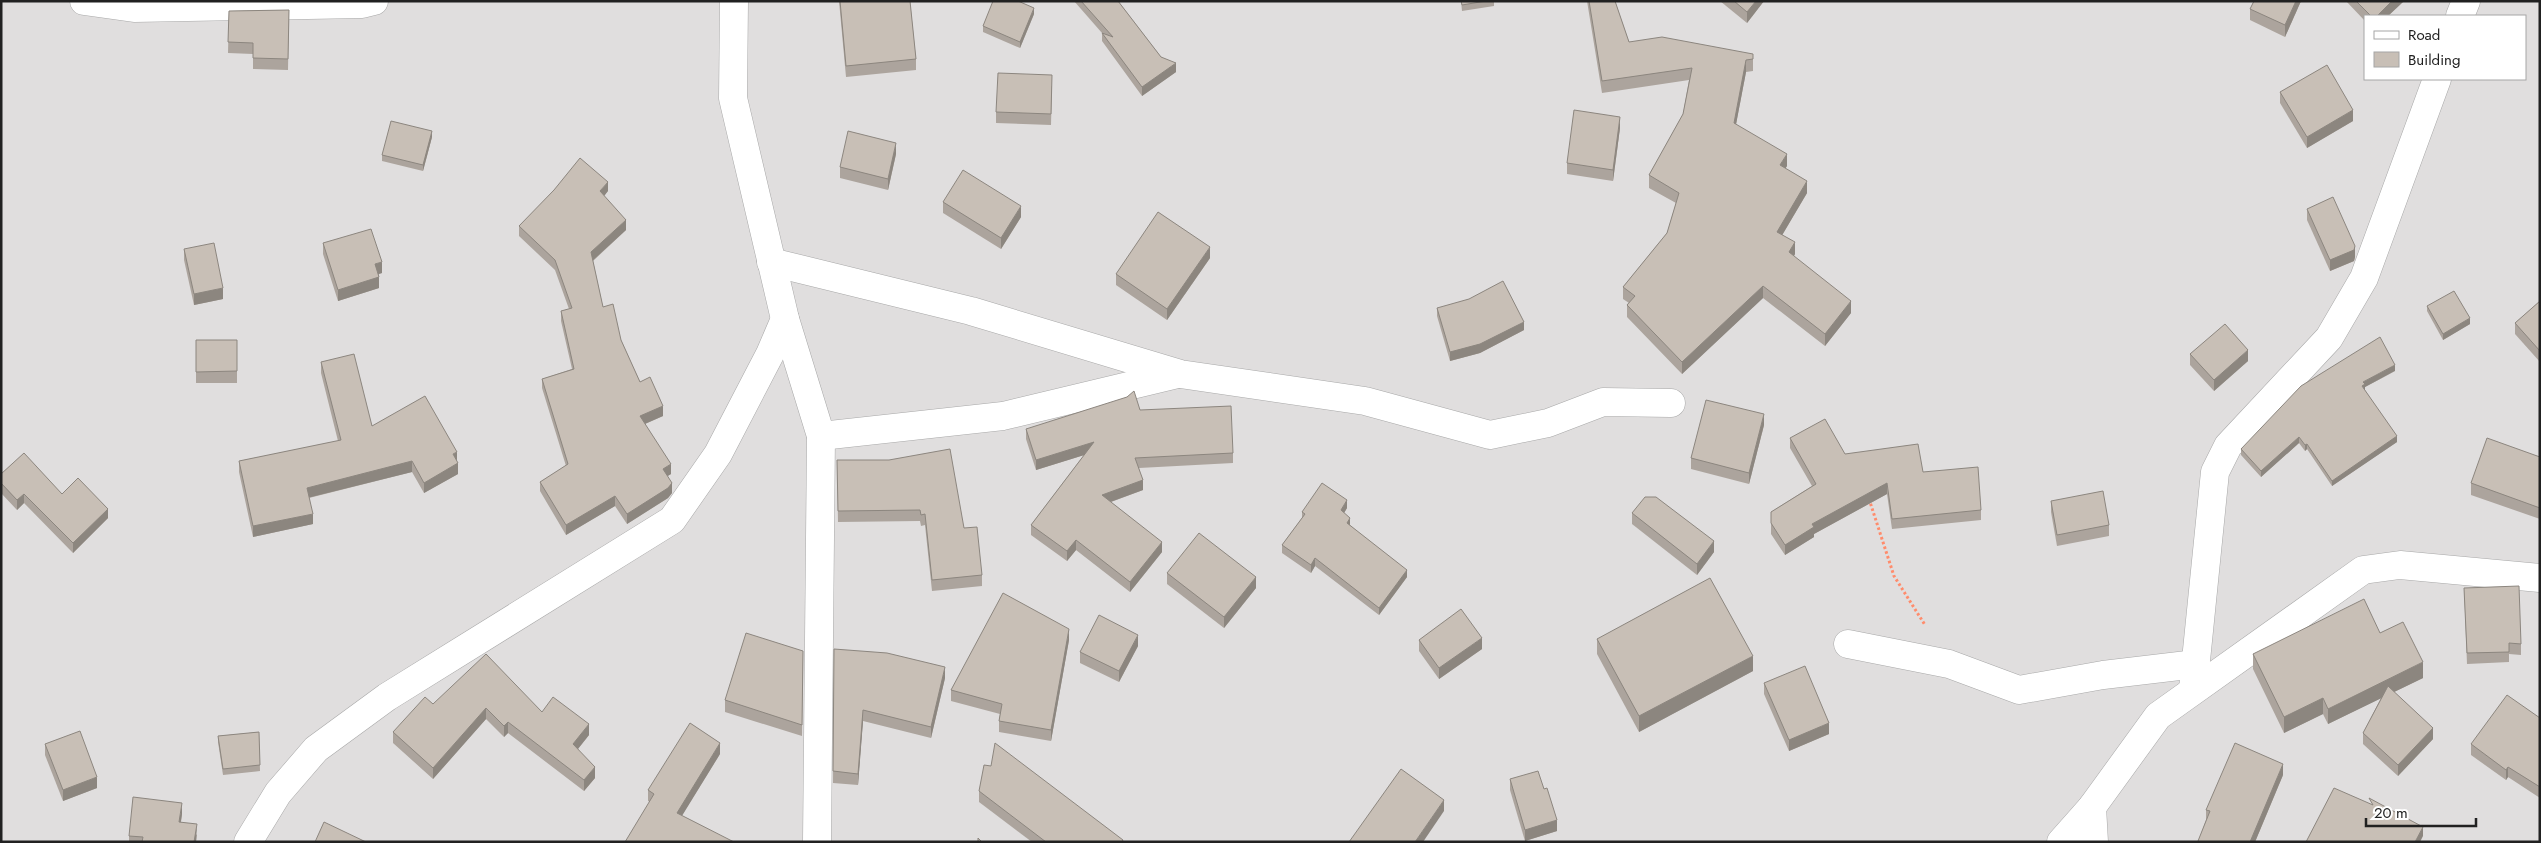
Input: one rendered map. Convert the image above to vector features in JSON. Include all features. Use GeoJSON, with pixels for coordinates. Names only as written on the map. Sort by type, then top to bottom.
{"type":"FeatureCollection","features":[{"type":"Feature","properties":{"kind":"street"},"geometry":{"type":"LineString","coordinates":[[84,1],[134,8],[362,4],[374,1]]}},
{"type":"Feature","properties":{"kind":"street"},"geometry":{"type":"LineString","coordinates":[[734,1],[733,98],[785,318],[821,436],[817,842]]}},
{"type":"Feature","properties":{"kind":"street"},"geometry":{"type":"LineString","coordinates":[[2460,15],[2466,1]]}},
{"type":"Feature","properties":{"kind":"street"},"geometry":{"type":"LineString","coordinates":[[2195,677],[2215,472],[2228,446],[2329,338],[2364,278],[2437,80]]}},
{"type":"Feature","properties":{"kind":"street"},"geometry":{"type":"LineString","coordinates":[[772,262],[971,311],[1180,374],[1365,401],[1490,435],[1548,423],[1604,402],[1671,403]]}},
{"type":"Feature","properties":{"kind":"street"},"geometry":{"type":"LineString","coordinates":[[248,842],[278,793],[316,749],[387,697],[672,520],[718,454],[770,354],[785,318]]}},
{"type":"Feature","properties":{"kind":"street"},"geometry":{"type":"LineString","coordinates":[[821,436],[1003,416],[1180,374]]}},
{"type":"Feature","properties":{"kind":"street"},"geometry":{"type":"LineString","coordinates":[[2061,842],[2092,807],[2158,716],[2195,677],[2363,570],[2400,565],[2540,578]]}},
{"type":"Feature","properties":{"kind":"street"},"geometry":{"type":"LineString","coordinates":[[1848,644],[1948,664],[2019,690],[2103,675],[2195,677]]}},
{"type":"Feature","properties":{"kind":"street"},"geometry":{"type":"LineString","coordinates":[[2092,807],[2094,842]]}},
{"type":"Feature","properties":{"kind":"path"},"geometry":{"type":"LineString","coordinates":[[1868,496],[1894,576],[1948,664]]}},
{"type":"Feature","properties":{"kind":"shaded area"},"geometry":{"type":"Polygon","coordinates":[[[1,1],[2540,1],[2540,842],[1,842],[1,1]]]}},
{"type":"Feature","properties":{"kind":"building"},"geometry":{"type":"Polygon","coordinates":[[[840,1],[910,1],[916,59],[846,66],[840,1]]]}},
{"type":"Feature","properties":{"kind":"building"},"geometry":{"type":"Polygon","coordinates":[[[993,1],[1018,1],[1034,8],[1020,42],[983,26],[993,1]]]}},
{"type":"Feature","properties":{"kind":"building"},"geometry":{"type":"Polygon","coordinates":[[[1081,1],[1118,1],[1161,57],[1176,63],[1142,87],[1102,33],[1113,37],[1081,1]]]}},
{"type":"Feature","properties":{"kind":"building"},"geometry":{"type":"Polygon","coordinates":[[[1461,1],[1486,1],[1462,5],[1461,1]]]}},
{"type":"Feature","properties":{"kind":"building"},"geometry":{"type":"Polygon","coordinates":[[[1589,1],[1615,1],[1629,42],[1662,37],[1753,54],[1753,59],[1746,60],[1734,123],[1787,154],[1780,165],[1807,181],[1777,232],[1795,242],[1789,252],[1851,301],[1825,334],[1763,286],[1682,362],[1627,305],[1635,296],[1623,287],[1667,233],[1679,193],[1649,175],[1683,114],[1692,68],[1602,81],[1589,1]]]}},
{"type":"Feature","properties":{"kind":"building"},"geometry":{"type":"Polygon","coordinates":[[[1734,1],[1756,1],[1747,12],[1734,1]]]}},
{"type":"Feature","properties":{"kind":"building"},"geometry":{"type":"Polygon","coordinates":[[[2254,1],[2296,1],[2285,25],[2250,9],[2254,1]]]}},
{"type":"Feature","properties":{"kind":"building"},"geometry":{"type":"Polygon","coordinates":[[[2356,1],[2392,1],[2378,15],[2370,15],[2356,1]]]}},
{"type":"Feature","properties":{"kind":"building"},"geometry":{"type":"Polygon","coordinates":[[[289,10],[288,59],[253,58],[253,43],[228,42],[229,11],[289,10]]]}},
{"type":"Feature","properties":{"kind":"building"},"geometry":{"type":"Polygon","coordinates":[[[2327,65],[2353,110],[2307,137],[2280,92],[2327,65]]]}},
{"type":"Feature","properties":{"kind":"building"},"geometry":{"type":"Polygon","coordinates":[[[998,73],[1052,75],[1051,114],[996,112],[998,73]]]}},
{"type":"Feature","properties":{"kind":"building"},"geometry":{"type":"Polygon","coordinates":[[[1574,110],[1620,117],[1613,170],[1567,163],[1574,110]]]}},
{"type":"Feature","properties":{"kind":"building"},"geometry":{"type":"Polygon","coordinates":[[[391,121],[432,131],[423,165],[382,155],[391,121]]]}},
{"type":"Feature","properties":{"kind":"building"},"geometry":{"type":"Polygon","coordinates":[[[848,131],[896,143],[888,179],[840,167],[848,131]]]}},
{"type":"Feature","properties":{"kind":"building"},"geometry":{"type":"Polygon","coordinates":[[[580,158],[608,182],[600,191],[626,220],[591,252],[603,307],[613,304],[621,340],[640,382],[650,377],[663,406],[640,416],[671,464],[663,469],[672,483],[668,488],[627,514],[615,496],[566,525],[540,482],[568,464],[542,379],[574,369],[561,311],[572,308],[555,260],[519,226],[554,190],[580,158]]]}},
{"type":"Feature","properties":{"kind":"building"},"geometry":{"type":"Polygon","coordinates":[[[963,170],[1021,206],[1001,238],[943,202],[963,170]]]}},
{"type":"Feature","properties":{"kind":"building"},"geometry":{"type":"Polygon","coordinates":[[[2333,197],[2355,246],[2354,250],[2330,260],[2307,209],[2333,197]]]}},
{"type":"Feature","properties":{"kind":"building"},"geometry":{"type":"Polygon","coordinates":[[[1158,212],[1210,247],[1167,309],[1116,274],[1158,212]]]}},
{"type":"Feature","properties":{"kind":"building"},"geometry":{"type":"Polygon","coordinates":[[[371,229],[382,262],[375,264],[379,277],[338,290],[323,243],[371,229]]]}},
{"type":"Feature","properties":{"kind":"building"},"geometry":{"type":"Polygon","coordinates":[[[214,243],[223,288],[194,294],[184,249],[214,243]]]}},
{"type":"Feature","properties":{"kind":"building"},"geometry":{"type":"Polygon","coordinates":[[[1503,281],[1524,322],[1480,344],[1450,352],[1437,308],[1469,299],[1503,281]]]}},
{"type":"Feature","properties":{"kind":"building"},"geometry":{"type":"Polygon","coordinates":[[[2454,291],[2470,318],[2443,334],[2427,306],[2454,291]]]}},
{"type":"Feature","properties":{"kind":"building"},"geometry":{"type":"Polygon","coordinates":[[[2540,301],[2540,351],[2515,323],[2540,301]]]}},
{"type":"Feature","properties":{"kind":"building"},"geometry":{"type":"Polygon","coordinates":[[[2225,324],[2248,350],[2214,380],[2190,354],[2225,324]]]}},
{"type":"Feature","properties":{"kind":"building"},"geometry":{"type":"Polygon","coordinates":[[[2380,337],[2395,365],[2363,382],[2365,384],[2362,386],[2397,436],[2332,481],[2307,444],[2305,445],[2299,437],[2261,471],[2241,449],[2301,386],[2380,337]]]}},
{"type":"Feature","properties":{"kind":"building"},"geometry":{"type":"Polygon","coordinates":[[[196,340],[237,340],[237,371],[196,372],[196,340]]]}},
{"type":"Feature","properties":{"kind":"building"},"geometry":{"type":"Polygon","coordinates":[[[354,354],[372,426],[425,396],[457,452],[453,454],[458,463],[424,483],[412,461],[307,488],[313,514],[253,526],[239,461],[341,440],[321,362],[354,354]]]}},
{"type":"Feature","properties":{"kind":"building"},"geometry":{"type":"Polygon","coordinates":[[[1134,391],[1140,410],[1231,406],[1233,453],[1135,458],[1143,480],[1102,495],[1162,542],[1130,582],[1076,540],[1067,551],[1031,525],[1094,442],[1036,460],[1026,429],[1127,397],[1134,391]]]}},
{"type":"Feature","properties":{"kind":"building"},"geometry":{"type":"Polygon","coordinates":[[[1706,400],[1764,414],[1749,473],[1691,458],[1706,400]]]}},
{"type":"Feature","properties":{"kind":"building"},"geometry":{"type":"Polygon","coordinates":[[[1825,419],[1845,454],[1918,444],[1923,472],[1978,467],[1981,510],[1892,519],[1887,483],[1812,524],[1814,527],[1785,545],[1771,523],[1771,512],[1816,484],[1790,438],[1825,419]]]}},
{"type":"Feature","properties":{"kind":"building"},"geometry":{"type":"Polygon","coordinates":[[[2487,438],[2540,457],[2540,508],[2471,483],[2487,438]]]}},
{"type":"Feature","properties":{"kind":"building"},"geometry":{"type":"Polygon","coordinates":[[[950,449],[964,528],[977,527],[982,575],[932,580],[925,514],[921,515],[920,510],[838,511],[837,460],[889,460],[950,449]]]}},
{"type":"Feature","properties":{"kind":"building"},"geometry":{"type":"Polygon","coordinates":[[[24,453],[62,494],[78,478],[108,509],[73,543],[24,494],[17,500],[1,483],[1,474],[24,453]]]}},
{"type":"Feature","properties":{"kind":"building"},"geometry":{"type":"Polygon","coordinates":[[[1322,483],[1347,500],[1341,510],[1350,518],[1347,523],[1407,570],[1379,608],[1315,558],[1311,565],[1282,545],[1305,514],[1302,512],[1322,483]]]}},
{"type":"Feature","properties":{"kind":"building"},"geometry":{"type":"Polygon","coordinates":[[[2103,491],[2109,525],[2057,535],[2051,501],[2103,491]]]}},
{"type":"Feature","properties":{"kind":"building"},"geometry":{"type":"Polygon","coordinates":[[[1645,497],[1656,497],[1714,541],[1697,564],[1632,513],[1645,497]]]}},
{"type":"Feature","properties":{"kind":"building"},"geometry":{"type":"Polygon","coordinates":[[[1199,533],[1256,577],[1224,617],[1167,573],[1199,533]]]}},
{"type":"Feature","properties":{"kind":"building"},"geometry":{"type":"Polygon","coordinates":[[[1710,578],[1753,656],[1639,716],[1597,639],[1710,578]]]}},
{"type":"Feature","properties":{"kind":"building"},"geometry":{"type":"Polygon","coordinates":[[[2519,586],[2521,644],[2509,643],[2509,652],[2467,653],[2464,588],[2519,586]]]}},
{"type":"Feature","properties":{"kind":"building"},"geometry":{"type":"Polygon","coordinates":[[[1003,593],[1069,629],[1051,730],[999,721],[1002,704],[951,690],[1003,593]]]}},
{"type":"Feature","properties":{"kind":"building"},"geometry":{"type":"Polygon","coordinates":[[[2364,599],[2380,633],[2403,622],[2423,662],[2328,709],[2323,698],[2284,717],[2253,654],[2364,599]]]}},
{"type":"Feature","properties":{"kind":"building"},"geometry":{"type":"Polygon","coordinates":[[[1461,609],[1482,638],[1439,668],[1419,640],[1461,609]]]}},
{"type":"Feature","properties":{"kind":"building"},"geometry":{"type":"Polygon","coordinates":[[[1099,615],[1138,635],[1119,671],[1080,652],[1099,615]]]}},
{"type":"Feature","properties":{"kind":"building"},"geometry":{"type":"Polygon","coordinates":[[[746,633],[803,651],[802,725],[725,700],[746,633]]]}},
{"type":"Feature","properties":{"kind":"building"},"geometry":{"type":"Polygon","coordinates":[[[834,649],[887,653],[945,667],[931,727],[863,710],[858,774],[833,771],[834,649]]]}},
{"type":"Feature","properties":{"kind":"building"},"geometry":{"type":"Polygon","coordinates":[[[486,654],[542,712],[553,697],[589,724],[573,744],[595,767],[584,780],[508,722],[504,726],[486,708],[433,768],[393,732],[425,697],[433,704],[486,654]]]}},
{"type":"Feature","properties":{"kind":"building"},"geometry":{"type":"Polygon","coordinates":[[[1805,666],[1829,723],[1789,740],[1764,683],[1805,666]]]}},
{"type":"Feature","properties":{"kind":"building"},"geometry":{"type":"Polygon","coordinates":[[[2388,686],[2433,728],[2398,765],[2363,733],[2388,686]]]}},
{"type":"Feature","properties":{"kind":"building"},"geometry":{"type":"Polygon","coordinates":[[[2507,695],[2540,718],[2540,787],[2508,767],[2506,770],[2471,744],[2507,695]]]}},
{"type":"Feature","properties":{"kind":"building"},"geometry":{"type":"Polygon","coordinates":[[[690,723],[720,743],[677,813],[734,842],[625,842],[654,794],[648,790],[690,723]]]}},
{"type":"Feature","properties":{"kind":"building"},"geometry":{"type":"Polygon","coordinates":[[[80,731],[97,777],[63,790],[45,744],[80,731]]]}},
{"type":"Feature","properties":{"kind":"building"},"geometry":{"type":"Polygon","coordinates":[[[259,732],[260,765],[223,769],[218,736],[259,732]]]}},
{"type":"Feature","properties":{"kind":"building"},"geometry":{"type":"Polygon","coordinates":[[[995,743],[1123,840],[1122,842],[1046,842],[979,791],[984,765],[991,766],[995,743]]]}},
{"type":"Feature","properties":{"kind":"building"},"geometry":{"type":"Polygon","coordinates":[[[2235,743],[2283,764],[2250,842],[2199,842],[2210,811],[2206,810],[2235,743]]]}},
{"type":"Feature","properties":{"kind":"building"},"geometry":{"type":"Polygon","coordinates":[[[1401,769],[1444,800],[1415,842],[1349,842],[1401,769]]]}},
{"type":"Feature","properties":{"kind":"building"},"geometry":{"type":"Polygon","coordinates":[[[1538,771],[1544,789],[1547,788],[1557,820],[1525,830],[1510,779],[1538,771]]]}},
{"type":"Feature","properties":{"kind":"building"},"geometry":{"type":"Polygon","coordinates":[[[2334,788],[2373,805],[2369,798],[2423,827],[2415,842],[2306,842],[2334,788]]]}},
{"type":"Feature","properties":{"kind":"building"},"geometry":{"type":"Polygon","coordinates":[[[133,797],[182,803],[179,822],[197,824],[194,842],[142,842],[143,837],[129,836],[133,797]]]}},
{"type":"Feature","properties":{"kind":"building"},"geometry":{"type":"Polygon","coordinates":[[[324,822],[366,842],[315,842],[324,822]]]}}]}
